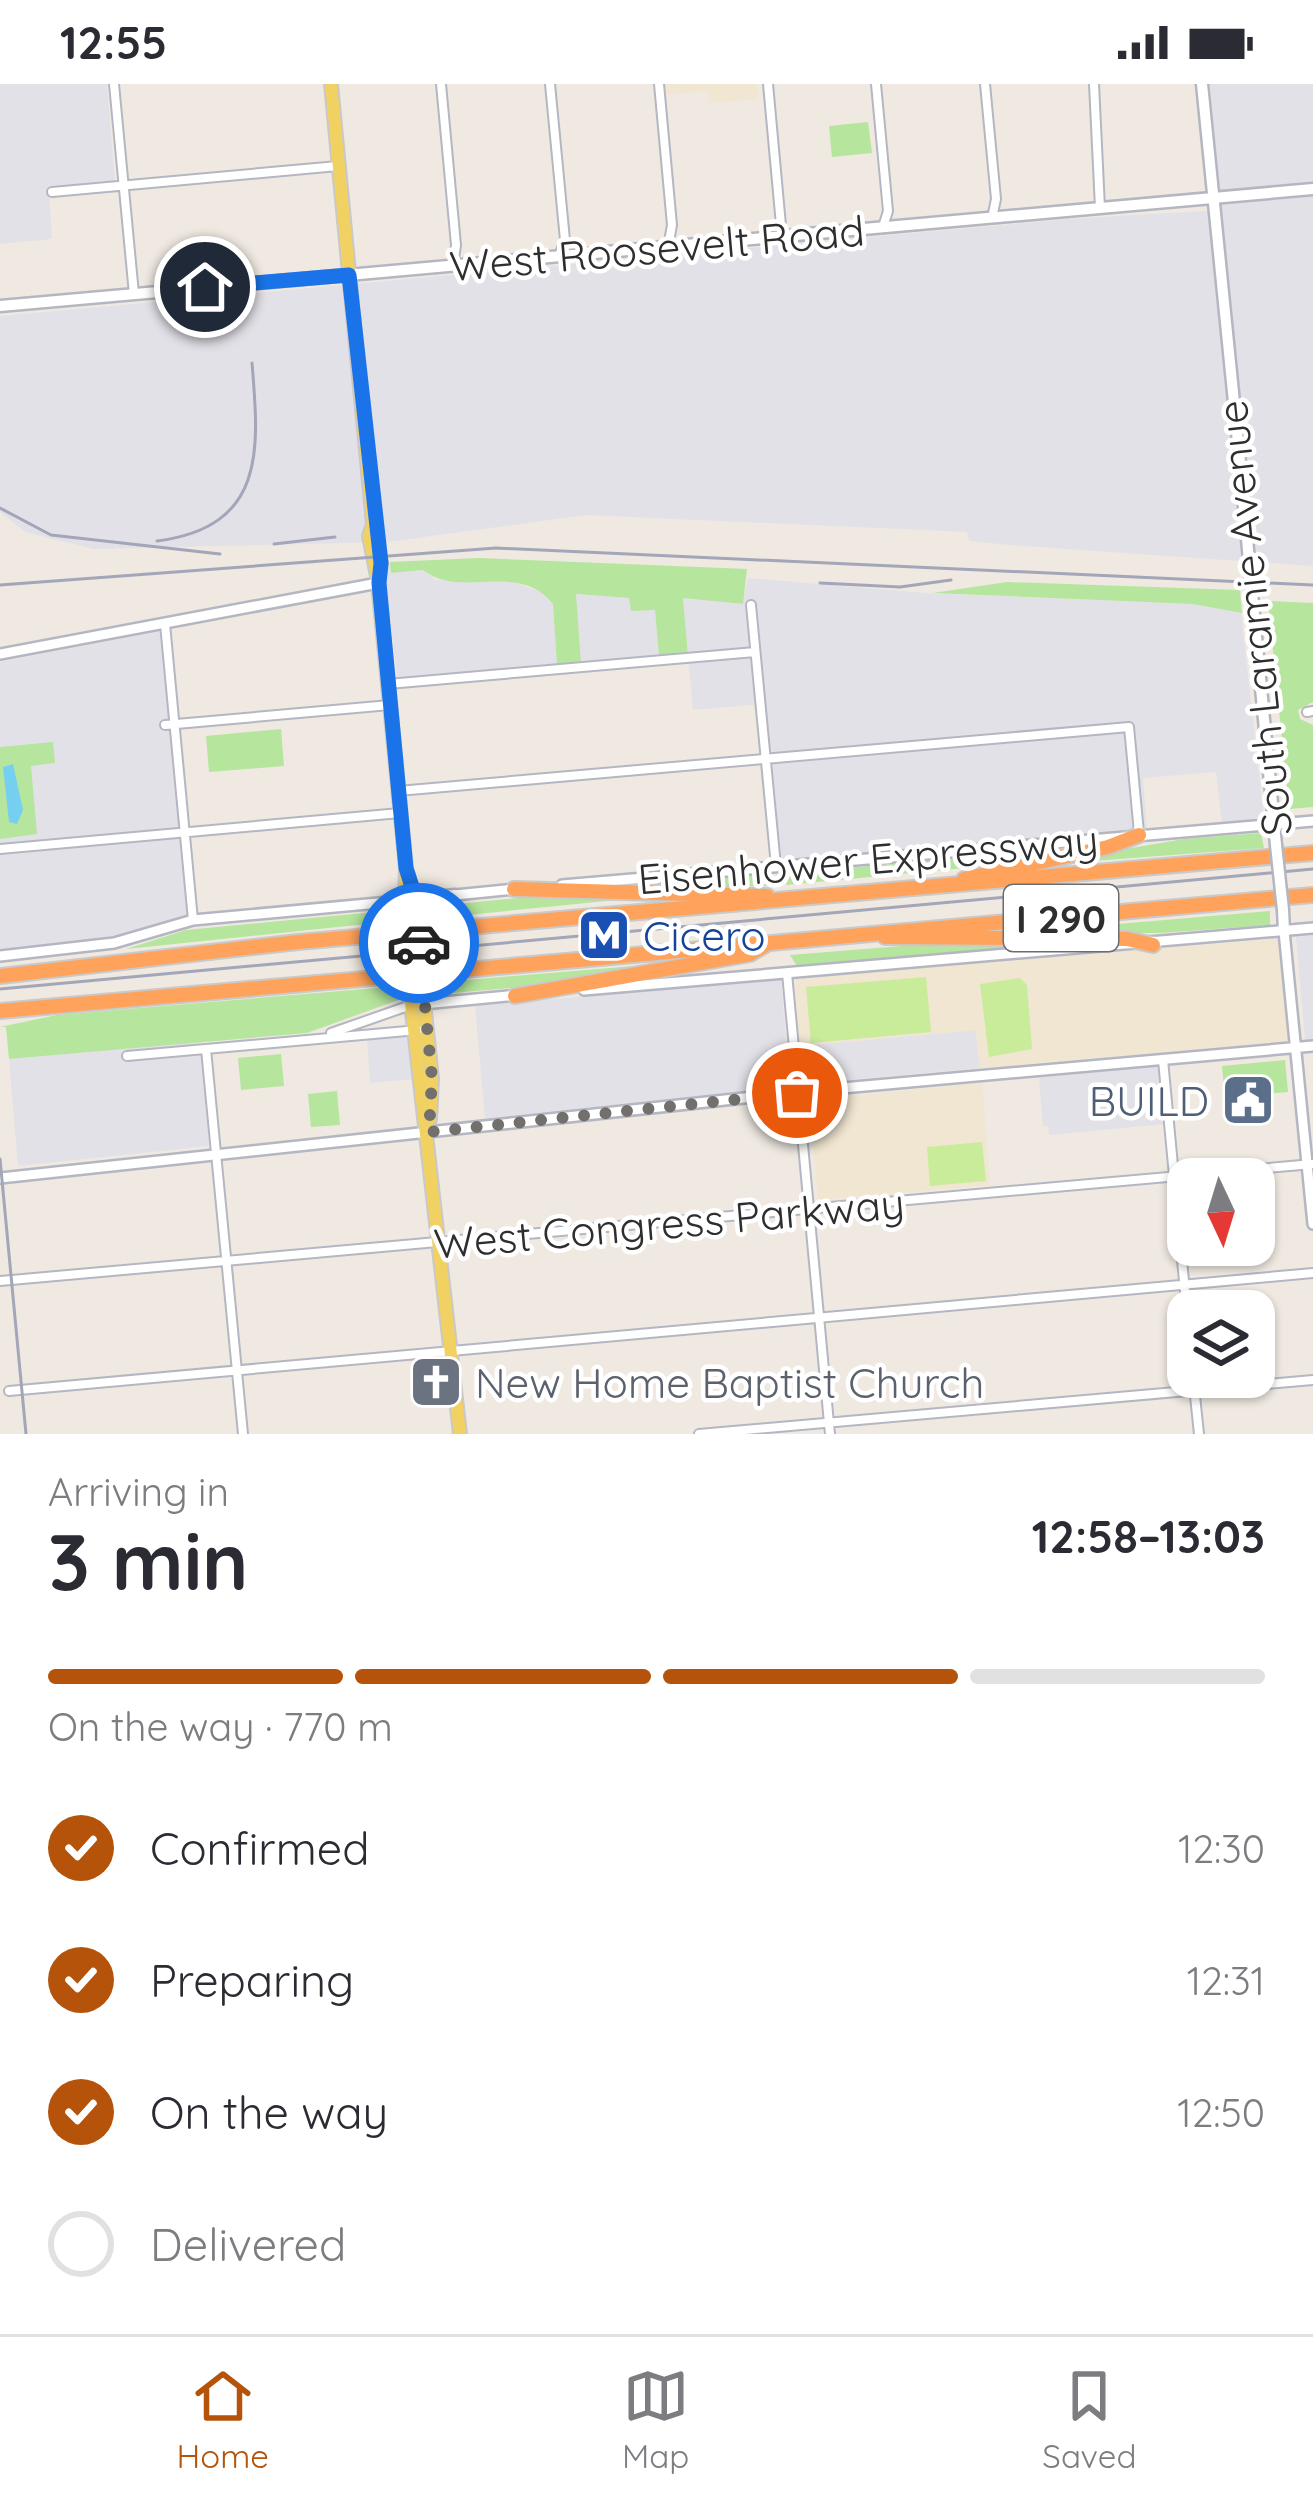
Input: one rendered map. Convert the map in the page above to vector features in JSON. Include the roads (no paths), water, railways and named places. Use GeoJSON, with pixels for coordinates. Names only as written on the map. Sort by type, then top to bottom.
{"type":"FeatureCollection","features":[{"type":"Feature","properties":{"kind":"highway"},"geometry":{"type":"LineString","coordinates":[[953,884],[979,872],[1108,848],[1139,835]]}},
{"type":"Feature","properties":{"kind":"highway","name":"Eisenhower Expressway"},"geometry":{"type":"LineString","coordinates":[[0,976],[298,942],[1313,853]]}},
{"type":"Feature","properties":{"kind":"highway"},"geometry":{"type":"LineString","coordinates":[[514,889],[749,892],[784,899]]}},
{"type":"Feature","properties":{"kind":"highway","name":"Eisenhower Expressway"},"geometry":{"type":"LineString","coordinates":[[0,1011],[1313,895]]}},
{"type":"Feature","properties":{"kind":"highway"},"geometry":{"type":"LineString","coordinates":[[868,934],[902,940],[1127,938],[1153,945]]}},
{"type":"Feature","properties":{"kind":"highway"},"geometry":{"type":"LineString","coordinates":[[515,996],[750,954],[772,941]]}},
{"type":"Feature","properties":{"kind":"main road"},"geometry":{"type":"LineString","coordinates":[[331,84],[373,524],[371,563],[379,583],[417,1005],[432,1078],[429,1132],[460,1434]]}},
{"type":"Feature","properties":{"kind":"main road","name":"South Laramie Avenue"},"geometry":{"type":"LineString","coordinates":[[1202,84],[1285,931]]}},
{"type":"Feature","properties":{"kind":"main road","name":"West Roosevelt Road"},"geometry":{"type":"LineString","coordinates":[[0,306],[1313,189]]}},
{"type":"Feature","properties":{"kind":"main road"},"geometry":{"type":"LineString","coordinates":[[409,900],[455,895]]}},
{"type":"Feature","properties":{"kind":"street"},"geometry":{"type":"LineString","coordinates":[[114,84],[134,294]]}},
{"type":"Feature","properties":{"kind":"street"},"geometry":{"type":"LineString","coordinates":[[441,84],[453,266]]}},
{"type":"Feature","properties":{"kind":"street"},"geometry":{"type":"LineString","coordinates":[[550,84],[565,240],[559,256]]}},
{"type":"Feature","properties":{"kind":"street"},"geometry":{"type":"LineString","coordinates":[[659,84],[672,225],[668,247]]}},
{"type":"Feature","properties":{"kind":"street"},"geometry":{"type":"LineString","coordinates":[[767,84],[782,236]]}},
{"type":"Feature","properties":{"kind":"street"},"geometry":{"type":"LineString","coordinates":[[876,84],[888,212],[883,227]]}},
{"type":"Feature","properties":{"kind":"street"},"geometry":{"type":"LineString","coordinates":[[985,84],[996,199],[992,218]]}},
{"type":"Feature","properties":{"kind":"street"},"geometry":{"type":"LineString","coordinates":[[1094,84],[1100,208]]}},
{"type":"Feature","properties":{"kind":"street"},"geometry":{"type":"LineString","coordinates":[[52,192],[339,166]]}},
{"type":"Feature","properties":{"kind":"street"},"geometry":{"type":"LineString","coordinates":[[0,654],[379,583]]}},
{"type":"Feature","properties":{"kind":"street"},"geometry":{"type":"LineString","coordinates":[[751,605],[776,866]]}},
{"type":"Feature","properties":{"kind":"street"},"geometry":{"type":"LineString","coordinates":[[165,624],[170,725],[193,920]]}},
{"type":"Feature","properties":{"kind":"street"},"geometry":{"type":"LineString","coordinates":[[388,684],[755,652]]}},
{"type":"Feature","properties":{"kind":"street"},"geometry":{"type":"LineString","coordinates":[[170,725],[390,705]]}},
{"type":"Feature","properties":{"kind":"street"},"geometry":{"type":"LineString","coordinates":[[398,790],[1130,727],[1139,835]]}},
{"type":"Feature","properties":{"kind":"street"},"geometry":{"type":"LineString","coordinates":[[0,849],[400,813]]}},
{"type":"Feature","properties":{"kind":"street"},"geometry":{"type":"LineString","coordinates":[[455,895],[1313,821]]}},
{"type":"Feature","properties":{"kind":"street"},"geometry":{"type":"LineString","coordinates":[[0,956],[114,943],[193,920],[409,900]]}},
{"type":"Feature","properties":{"kind":"street"},"geometry":{"type":"LineString","coordinates":[[313,1039],[417,1005],[1313,928]]}},
{"type":"Feature","properties":{"kind":"street","name":"South Laramie Avenue"},"geometry":{"type":"LineString","coordinates":[[1285,931],[1313,1224]]}},
{"type":"Feature","properties":{"kind":"street"},"geometry":{"type":"LineString","coordinates":[[787,973],[830,1434]]}},
{"type":"Feature","properties":{"kind":"street"},"geometry":{"type":"LineString","coordinates":[[127,1056],[420,1030]]}},
{"type":"Feature","properties":{"kind":"street"},"geometry":{"type":"LineString","coordinates":[[0,1175],[797,1093],[1313,1046]]}},
{"type":"Feature","properties":{"kind":"street"},"geometry":{"type":"LineString","coordinates":[[206,1049],[243,1434]]}},
{"type":"Feature","properties":{"kind":"street"},"geometry":{"type":"LineString","coordinates":[[1163,1060],[1172,1158]]}},
{"type":"Feature","properties":{"kind":"street","name":"West Congress Parkway"},"geometry":{"type":"LineString","coordinates":[[1275,1168],[1310,1165]]}},
{"type":"Feature","properties":{"kind":"street","name":"West Congress Parkway"},"geometry":{"type":"LineString","coordinates":[[0,1283],[1167,1178]]}},
{"type":"Feature","properties":{"kind":"street"},"geometry":{"type":"LineString","coordinates":[[1182,1266],[1185,1290]]}},
{"type":"Feature","properties":{"kind":"street"},"geometry":{"type":"LineString","coordinates":[[4,1391],[1313,1273]]}},
{"type":"Feature","properties":{"kind":"street"},"geometry":{"type":"LineString","coordinates":[[1275,1383],[1313,1380]]}},
{"type":"Feature","properties":{"kind":"street"},"geometry":{"type":"LineString","coordinates":[[699,1434],[1167,1393]]}},
{"type":"Feature","properties":{"kind":"street"},"geometry":{"type":"LineString","coordinates":[[1196,1398],[1199,1434]]}},
{"type":"Feature","properties":{"kind":"water"},"geometry":{"type":"Polygon","coordinates":[[[13,764],[23,810],[17,824],[9,822],[3,767],[13,764]]]}},
{"type":"Feature","properties":{"kind":"railway"},"geometry":{"type":"LineString","coordinates":[[157,541],[193,533],[219,519],[237,501],[254,453],[252,363]]}},
{"type":"Feature","properties":{"kind":"railway"},"geometry":{"type":"LineString","coordinates":[[0,508],[51,535],[220,554]]}},
{"type":"Feature","properties":{"kind":"railway"},"geometry":{"type":"LineString","coordinates":[[274,544],[335,537]]}},
{"type":"Feature","properties":{"kind":"railway"},"geometry":{"type":"LineString","coordinates":[[0,585],[496,548],[1313,585]]}},
{"type":"Feature","properties":{"kind":"railway"},"geometry":{"type":"LineString","coordinates":[[820,583],[900,587],[951,580]]}},
{"type":"Feature","properties":{"kind":"railway"},"geometry":{"type":"LineString","coordinates":[[0,989],[1313,869]]}},
{"type":"Feature","properties":{"kind":"railway"},"geometry":{"type":"LineString","coordinates":[[0,1159],[26,1434]]}},
{"type":"Feature","properties":{"kind":"place","name":"Cicero"},"geometry":{"type":"Point","coordinates":[604,935]}},
{"type":"Feature","properties":{"kind":"place","name":"BUILD"},"geometry":{"type":"Point","coordinates":[1248,1100]}},
{"type":"Feature","properties":{"kind":"place","name":"New Home Baptist Church"},"geometry":{"type":"Point","coordinates":[436,1382]}}]}
